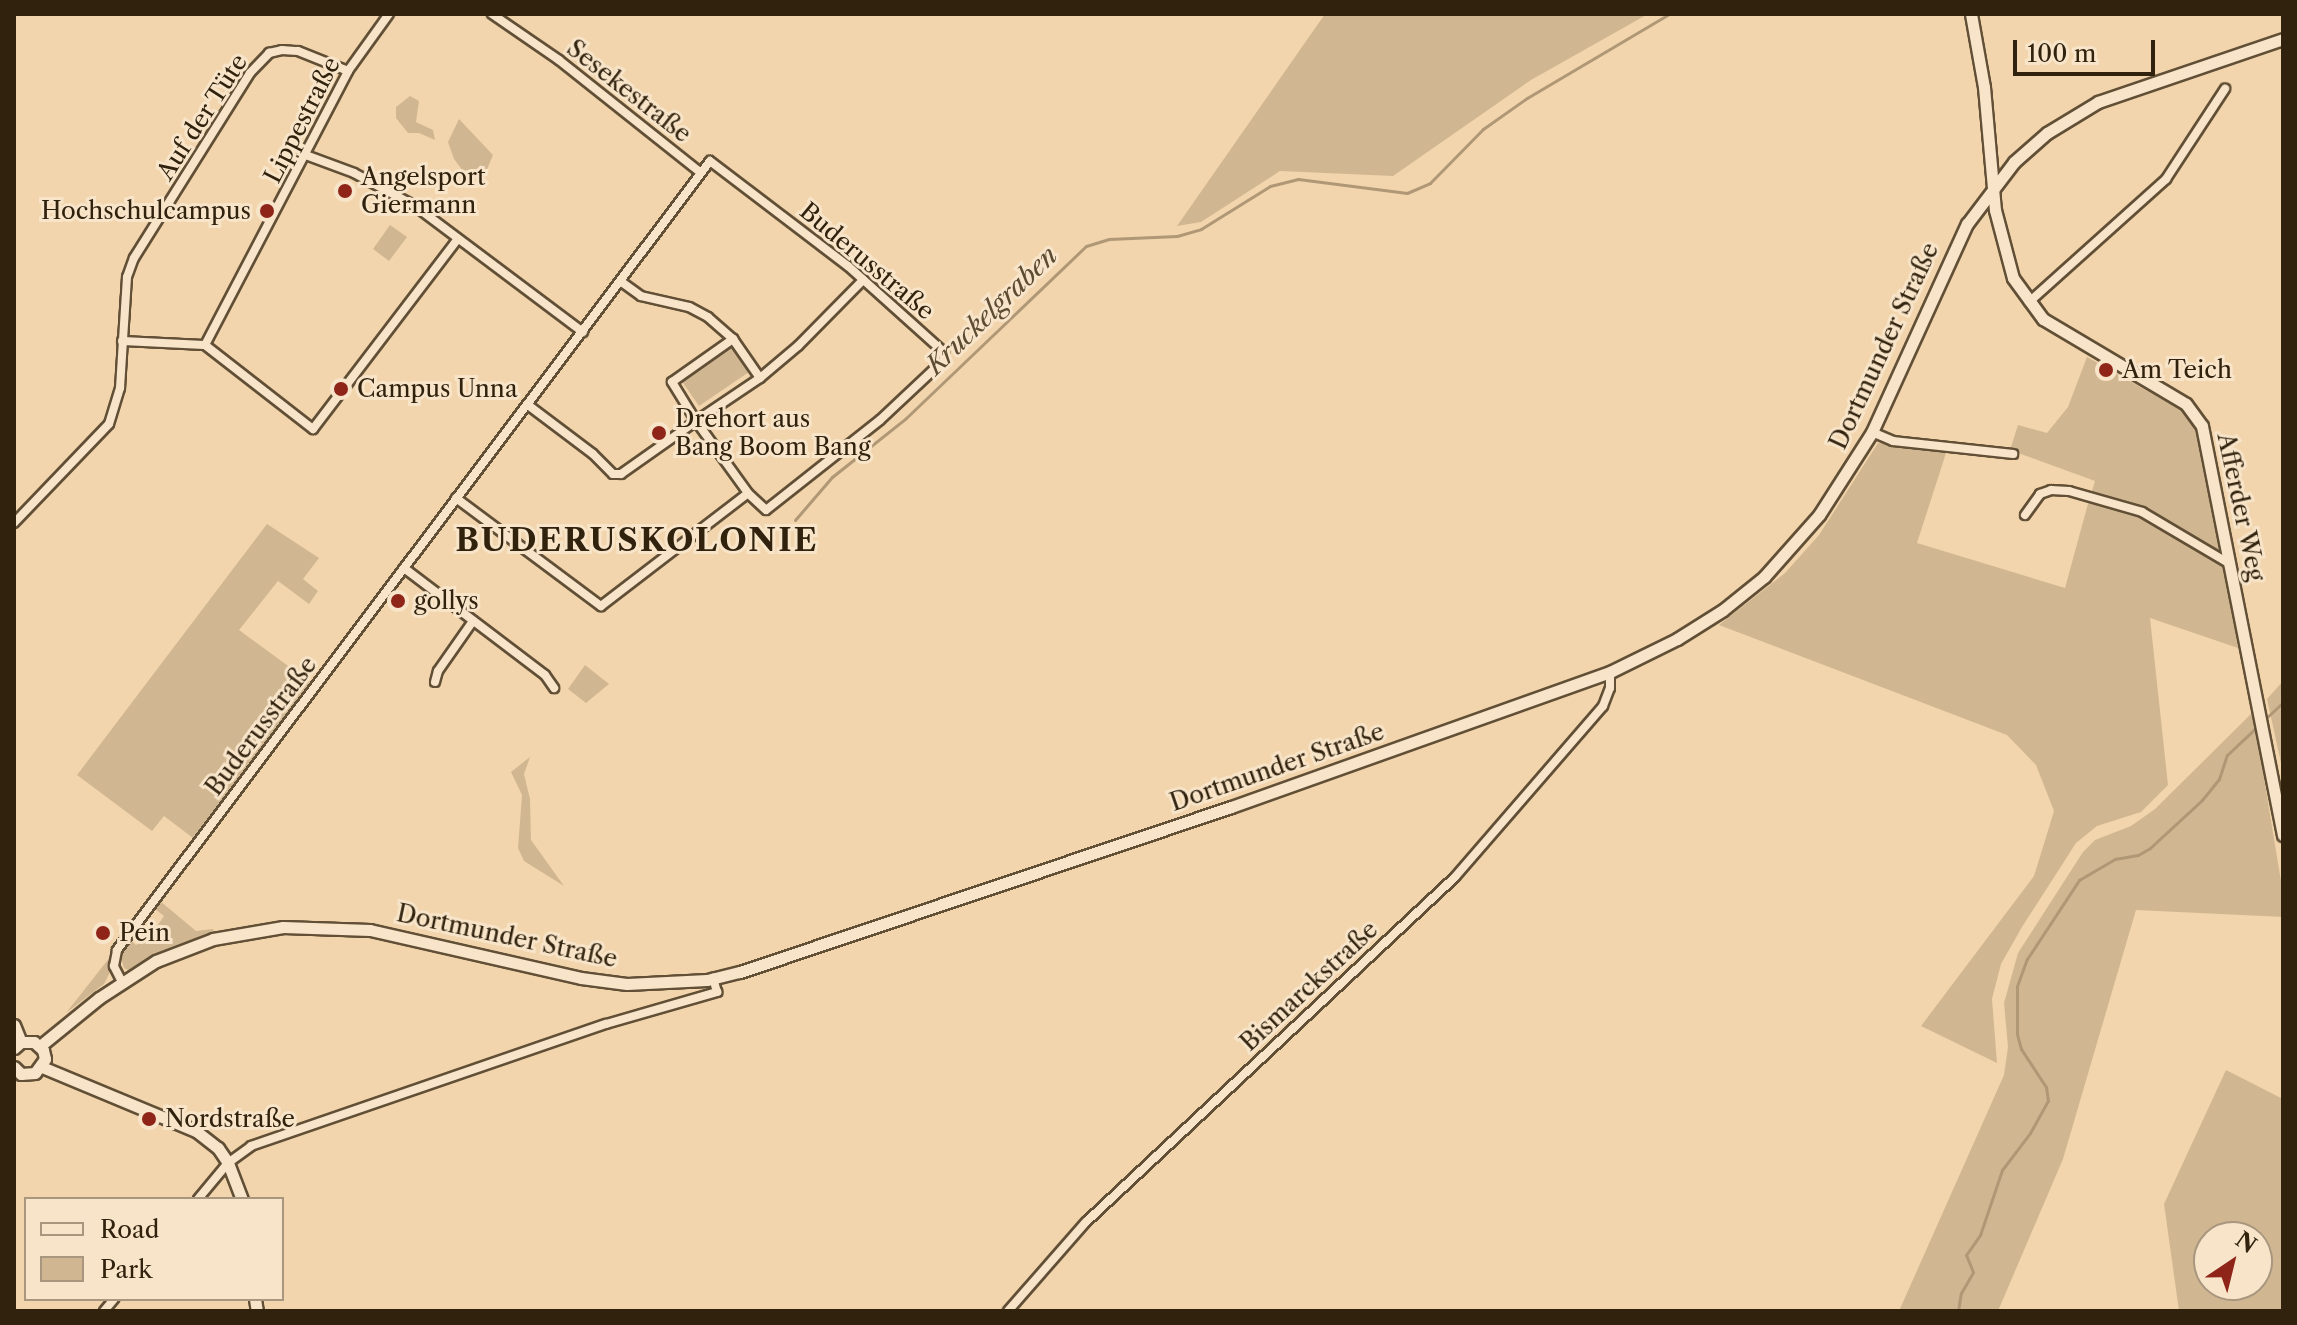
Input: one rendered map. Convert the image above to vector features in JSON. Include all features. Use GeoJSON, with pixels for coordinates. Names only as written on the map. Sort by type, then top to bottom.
{"type":"FeatureCollection","features":[{"type":"Feature","properties":{"kind":"main road","name":"Afferder Weg"},"geometry":{"type":"LineString","coordinates":[[1971,14],[1984,87],[1993,185],[2005,257],[2029,302],[2043,319],[2078,343],[2193,411],[2206,437],[2263,737],[2281,811],[2283,835]]}},
{"type":"Feature","properties":{"kind":"main road","name":"Dortmunder Straße"},"geometry":{"type":"LineString","coordinates":[[40,1046],[122,982],[156,961],[213,939],[283,927],[370,930],[581,978],[627,984],[713,978],[771,964],[943,906],[1610,672],[1677,639],[1723,610],[1764,577],[1819,515],[1872,432],[1956,245],[1993,185],[2040,139],[2098,102],[2283,39]]}},
{"type":"Feature","properties":{"kind":"main road"},"geometry":{"type":"LineString","coordinates":[[14,1025],[18,1045],[40,1046],[45,1055],[42,1067],[28,1075],[15,1069]]}},
{"type":"Feature","properties":{"kind":"main road"},"geometry":{"type":"LineString","coordinates":[[42,1067],[196,1131],[218,1148],[228,1163],[241,1197]]}},
{"type":"Feature","properties":{"kind":"street","name":"Lippestraße"},"geometry":{"type":"LineString","coordinates":[[205,345],[276,215],[303,154],[348,71],[389,14]]}},
{"type":"Feature","properties":{"kind":"street","name":"Sesekestraße"},"geometry":{"type":"LineString","coordinates":[[492,14],[559,60],[701,173]]}},
{"type":"Feature","properties":{"kind":"street","name":"Auf der Tüte"},"geometry":{"type":"LineString","coordinates":[[14,523],[109,424],[120,388],[123,295],[134,258],[259,61],[282,50],[298,51],[348,71]]}},
{"type":"Feature","properties":{"kind":"street"},"geometry":{"type":"LineString","coordinates":[[2029,302],[2166,179],[2225,89]]}},
{"type":"Feature","properties":{"kind":"street"},"geometry":{"type":"LineString","coordinates":[[303,154],[354,173],[415,206],[583,332]]}},
{"type":"Feature","properties":{"kind":"street","name":"Buderusstraße"},"geometry":{"type":"LineString","coordinates":[[122,982],[114,966],[117,950],[710,161],[863,280],[944,352],[945,359],[880,420],[766,510],[748,493]]}},
{"type":"Feature","properties":{"kind":"street"},"geometry":{"type":"LineString","coordinates":[[122,341],[205,345],[313,429],[458,239]]}},
{"type":"Feature","properties":{"kind":"street"},"geometry":{"type":"LineString","coordinates":[[528,405],[617,475],[760,378],[798,346],[863,280]]}},
{"type":"Feature","properties":{"kind":"street"},"geometry":{"type":"LineString","coordinates":[[622,282],[641,296],[699,312],[733,339],[760,378]]}},
{"type":"Feature","properties":{"kind":"street"},"geometry":{"type":"LineString","coordinates":[[456,498],[601,606],[748,493],[672,382],[733,339]]}},
{"type":"Feature","properties":{"kind":"street"},"geometry":{"type":"LineString","coordinates":[[1872,432],[1893,441],[2013,454]]}},
{"type":"Feature","properties":{"kind":"street"},"geometry":{"type":"LineString","coordinates":[[2025,515],[2040,494],[2051,490],[2069,491],[2142,512],[2230,564]]}},
{"type":"Feature","properties":{"kind":"street"},"geometry":{"type":"LineString","coordinates":[[404,568],[549,678],[554,688]]}},
{"type":"Feature","properties":{"kind":"street"},"geometry":{"type":"LineString","coordinates":[[435,682],[438,671],[473,621]]}},
{"type":"Feature","properties":{"kind":"street","name":"Bismarckstraße"},"geometry":{"type":"LineString","coordinates":[[1008,1311],[1086,1222],[1455,877],[1603,706],[1610,688],[1610,672]]}},
{"type":"Feature","properties":{"kind":"street"},"geometry":{"type":"LineString","coordinates":[[200,1197],[228,1163],[251,1146],[606,1024],[717,992],[713,978]]}},
{"type":"Feature","properties":{"kind":"green space"},"geometry":{"type":"Polygon","coordinates":[[[1325,14],[1648,14],[1531,80],[1393,176],[1280,171],[1201,222],[1177,226],[1325,14]]]}},
{"type":"Feature","properties":{"kind":"green space"},"geometry":{"type":"Polygon","coordinates":[[[410,96],[419,101],[416,122],[433,130],[435,140],[419,133],[408,133],[396,118],[396,107],[410,96]]]}},
{"type":"Feature","properties":{"kind":"green space"},"geometry":{"type":"Polygon","coordinates":[[[459,119],[493,155],[483,179],[463,171],[454,159],[448,142],[459,119]]]}},
{"type":"Feature","properties":{"kind":"green space"},"geometry":{"type":"Polygon","coordinates":[[[390,225],[407,237],[389,261],[373,249],[390,225]]]}},
{"type":"Feature","properties":{"kind":"green space"},"geometry":{"type":"Polygon","coordinates":[[[731,345],[749,372],[699,406],[681,380],[731,345]]]}},
{"type":"Feature","properties":{"kind":"green space"},"geometry":{"type":"Polygon","coordinates":[[[2087,357],[2181,410],[2192,424],[2199,439],[2221,554],[2165,519],[2133,505],[2091,494],[2095,481],[2010,450],[2018,425],[2047,433],[2068,407],[2087,357]]]}},
{"type":"Feature","properties":{"kind":"green space"},"geometry":{"type":"Polygon","coordinates":[[[1878,443],[1947,450],[1917,543],[2065,588],[2089,500],[2144,516],[2224,567],[2238,648],[2150,618],[2168,785],[2141,812],[2097,826],[2076,843],[2022,927],[2001,964],[1992,999],[1997,1063],[1921,1026],[2034,876],[2054,811],[2036,765],[2007,735],[1719,625],[1785,573],[1819,535],[1878,443]]]}},
{"type":"Feature","properties":{"kind":"green space"},"geometry":{"type":"Polygon","coordinates":[[[267,524],[319,558],[303,579],[318,591],[309,604],[278,581],[239,630],[310,682],[193,838],[164,816],[152,831],[77,775],[267,524]]]}},
{"type":"Feature","properties":{"kind":"green space"},"geometry":{"type":"Polygon","coordinates":[[[585,665],[609,684],[586,703],[568,689],[585,665]]]}},
{"type":"Feature","properties":{"kind":"green space"},"geometry":{"type":"Polygon","coordinates":[[[2283,681],[2283,772],[2267,699],[2283,681]]]}},
{"type":"Feature","properties":{"kind":"green space"},"geometry":{"type":"Polygon","coordinates":[[[2253,712],[2283,893],[2283,917],[2136,910],[2063,1159],[1998,1311],[1899,1311],[2004,1075],[2008,1047],[2004,1003],[2018,953],[2083,852],[2095,840],[2131,826],[2155,809],[2253,712]]]}},
{"type":"Feature","properties":{"kind":"green space"},"geometry":{"type":"Polygon","coordinates":[[[530,757],[524,774],[530,799],[531,840],[564,886],[524,861],[518,848],[522,795],[511,772],[530,757]]]}},
{"type":"Feature","properties":{"kind":"green space"},"geometry":{"type":"Polygon","coordinates":[[[160,901],[196,931],[213,929],[214,933],[177,945],[128,970],[124,968],[120,955],[130,940],[136,945],[151,935],[164,916],[154,908],[160,901]]]}},
{"type":"Feature","properties":{"kind":"green space"},"geometry":{"type":"Polygon","coordinates":[[[110,957],[110,972],[104,984],[66,1013],[110,957]]]}},
{"type":"Feature","properties":{"kind":"green space"},"geometry":{"type":"Polygon","coordinates":[[[2226,1070],[2283,1099],[2283,1311],[2179,1311],[2164,1204],[2226,1070]]]}},
{"type":"Feature","properties":{"kind":"waterway","name":"Kruckelgraben"},"geometry":{"type":"LineString","coordinates":[[795,520],[832,477],[905,419],[1086,246],[1109,239],[1177,236],[1201,229],[1270,186],[1298,179],[1407,193],[1430,183],[1483,129],[1527,98],[1669,14]]}},
{"type":"Feature","properties":{"kind":"waterway"},"geometry":{"type":"LineString","coordinates":[[2264,720],[2283,702]]}},
{"type":"Feature","properties":{"kind":"waterway"},"geometry":{"type":"LineString","coordinates":[[1958,1311],[1961,1293],[1973,1272],[1966,1255],[1980,1235],[2002,1170],[2030,1133],[2048,1101],[2046,1087],[2021,1049],[2017,1034],[2017,986],[2027,959],[2079,880],[2115,859],[2138,855],[2150,848],[2202,800],[2219,779],[2227,755],[2259,725]]}},
{"type":"Feature","properties":{"kind":"place","name":"Angelsport Giermann"},"geometry":{"type":"Point","coordinates":[345,191]}},
{"type":"Feature","properties":{"kind":"place","name":"Hochschulcampus"},"geometry":{"type":"Point","coordinates":[267,211]}},
{"type":"Feature","properties":{"kind":"place","name":"Am Teich"},"geometry":{"type":"Point","coordinates":[2106,370]}},
{"type":"Feature","properties":{"kind":"place","name":"Campus Unna"},"geometry":{"type":"Point","coordinates":[341,389]}},
{"type":"Feature","properties":{"kind":"place","name":"Drehort aus Bang Boom Bang"},"geometry":{"type":"Point","coordinates":[659,433]}},
{"type":"Feature","properties":{"kind":"place","name":"gollys"},"geometry":{"type":"Point","coordinates":[398,601]}},
{"type":"Feature","properties":{"kind":"place","name":"Pein"},"geometry":{"type":"Point","coordinates":[103,933]}},
{"type":"Feature","properties":{"kind":"place","name":"Nordstraße"},"geometry":{"type":"Point","coordinates":[149,1119]}},
{"type":"Feature","properties":{"kind":"district","name":"BUDERUSKOLONIE"},"geometry":{"type":"Point","coordinates":[637,540]}}]}
